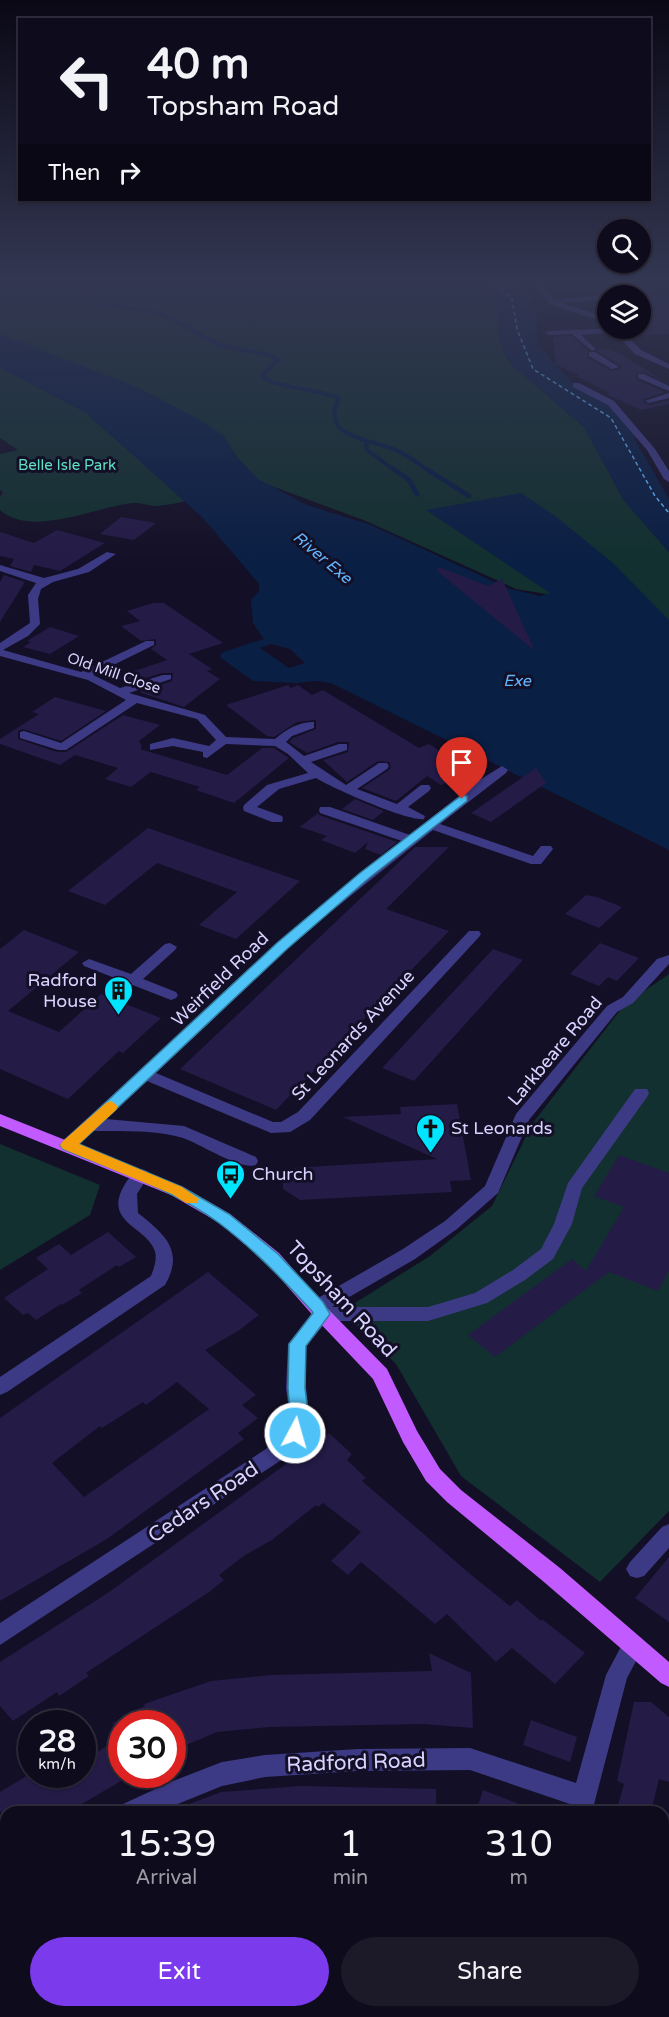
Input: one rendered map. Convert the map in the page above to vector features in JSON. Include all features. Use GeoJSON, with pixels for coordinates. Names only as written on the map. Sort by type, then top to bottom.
{"type":"FeatureCollection","features":[{"type":"Feature","properties":{"kind":"main road","name":"Topsham Road"},"geometry":{"type":"LineString","coordinates":[[0,1120],[68,1145],[177,1191],[224,1218],[273,1258],[380,1374],[410,1436],[433,1475],[454,1496],[552,1575],[669,1676]]}},
{"type":"Feature","properties":{"kind":"street"},"geometry":{"type":"LineString","coordinates":[[641,376],[669,389]]}},
{"type":"Feature","properties":{"kind":"street"},"geometry":{"type":"LineString","coordinates":[[576,385],[611,403],[651,449],[669,479]]}},
{"type":"Feature","properties":{"kind":"street"},"geometry":{"type":"LineString","coordinates":[[649,401],[669,395]]}},
{"type":"Feature","properties":{"kind":"street"},"geometry":{"type":"LineString","coordinates":[[0,651],[35,624],[35,606],[32,600],[35,590],[45,582],[82,571],[111,554]]}},
{"type":"Feature","properties":{"kind":"street"},"geometry":{"type":"LineString","coordinates":[[0,568],[45,582]]}},
{"type":"Feature","properties":{"kind":"street"},"geometry":{"type":"LineString","coordinates":[[83,675],[150,643]]}},
{"type":"Feature","properties":{"kind":"street","name":"Old Mill Close"},"geometry":{"type":"LineString","coordinates":[[0,651],[83,675],[136,699],[201,717],[223,740]]}},
{"type":"Feature","properties":{"kind":"street"},"geometry":{"type":"LineString","coordinates":[[121,692],[167,677]]}},
{"type":"Feature","properties":{"kind":"street"},"geometry":{"type":"LineString","coordinates":[[24,735],[62,747],[136,699]]}},
{"type":"Feature","properties":{"kind":"street"},"geometry":{"type":"LineString","coordinates":[[278,743],[288,733],[310,724]]}},
{"type":"Feature","properties":{"kind":"street"},"geometry":{"type":"LineString","coordinates":[[154,747],[173,742],[209,752],[223,740],[278,743],[288,748],[317,773],[348,789],[425,820],[536,861],[546,849]]}},
{"type":"Feature","properties":{"kind":"street"},"geometry":{"type":"LineString","coordinates":[[302,761],[343,747]]}},
{"type":"Feature","properties":{"kind":"street"},"geometry":{"type":"LineString","coordinates":[[348,789],[383,766]]}},
{"type":"Feature","properties":{"kind":"street","name":"Weirfield Road"},"geometry":{"type":"LineString","coordinates":[[68,1145],[146,1075],[282,946],[365,875],[412,840],[425,820],[501,770]]}},
{"type":"Feature","properties":{"kind":"street"},"geometry":{"type":"LineString","coordinates":[[277,819],[249,808],[267,790],[305,780],[317,773]]}},
{"type":"Feature","properties":{"kind":"street"},"geometry":{"type":"LineString","coordinates":[[398,809],[425,788]]}},
{"type":"Feature","properties":{"kind":"street"},"geometry":{"type":"LineString","coordinates":[[325,810],[412,840]]}},
{"type":"Feature","properties":{"kind":"street","name":"St Leonards Avenue"},"geometry":{"type":"LineString","coordinates":[[146,1075],[271,1127],[288,1126],[304,1116],[474,934]]}},
{"type":"Feature","properties":{"kind":"street"},"geometry":{"type":"LineString","coordinates":[[133,980],[170,947]]}},
{"type":"Feature","properties":{"kind":"street","name":"Larkbeare Road"},"geometry":{"type":"LineString","coordinates":[[320,1310],[435,1237],[492,1190],[522,1118],[612,1009],[628,1000],[663,962],[669,959]]}},
{"type":"Feature","properties":{"kind":"street"},"geometry":{"type":"LineString","coordinates":[[89,963],[171,995]]}},
{"type":"Feature","properties":{"kind":"street"},"geometry":{"type":"LineString","coordinates":[[320,1310],[428,1314],[481,1298],[519,1275],[547,1254],[563,1224],[574,1187],[641,1093]]}},
{"type":"Feature","properties":{"kind":"street"},"geometry":{"type":"LineString","coordinates":[[90,1125],[123,1125],[184,1132],[250,1161]]}},
{"type":"Feature","properties":{"kind":"street"},"geometry":{"type":"LineString","coordinates":[[0,1387],[159,1281],[165,1266],[166,1254],[158,1239],[130,1216],[126,1198],[127,1191],[141,1175]]}},
{"type":"Feature","properties":{"kind":"street","name":"Cedars Road"},"geometry":{"type":"LineString","coordinates":[[0,1635],[285,1447],[295,1433],[299,1412],[296,1388],[297,1344],[320,1310]]}},
{"type":"Feature","properties":{"kind":"street"},"geometry":{"type":"LineString","coordinates":[[637,1569],[669,1533]]}},
{"type":"Feature","properties":{"kind":"street"},"geometry":{"type":"LineString","coordinates":[[581,1804],[617,1675],[633,1646]]}},
{"type":"Feature","properties":{"kind":"street","name":"Radford Road"},"geometry":{"type":"LineString","coordinates":[[144,1806],[222,1774],[265,1766],[358,1760],[470,1759],[581,1804]]}},
{"type":"Feature","properties":{"kind":"green space","name":"Belle Isle Park"},"geometry":{"type":"Polygon","coordinates":[[[0,374],[20,375],[99,411],[91,418],[155,472],[204,497],[159,506],[135,503],[120,505],[47,521],[14,518],[0,510],[0,497],[3,492],[0,490],[0,454],[18,450],[0,438],[0,374]]]}},
{"type":"Feature","properties":{"kind":"green space"},"geometry":{"type":"Polygon","coordinates":[[[67,374],[522,374],[584,427],[624,500],[669,552],[669,680],[552,595],[516,589],[366,521],[258,481],[67,374]]]}},
{"type":"Feature","properties":{"kind":"green space"},"geometry":{"type":"Polygon","coordinates":[[[669,974],[669,1511],[600,1582],[461,1476],[396,1364],[342,1311],[430,1256],[492,1206],[532,1124],[625,1004],[669,974]]]}},
{"type":"Feature","properties":{"kind":"green space"},"geometry":{"type":"Polygon","coordinates":[[[0,1144],[100,1185],[90,1215],[0,1270],[0,1144]]]}},
{"type":"Feature","properties":{"kind":"water","name":"Exe"},"geometry":{"type":"Polygon","coordinates":[[[12,374],[103,374],[139,388],[202,421],[223,435],[237,457],[258,479],[307,505],[371,525],[510,589],[540,596],[550,593],[426,510],[521,493],[555,516],[613,563],[669,620],[669,850],[331,683],[253,681],[221,658],[220,655],[223,652],[264,639],[253,623],[251,600],[259,591],[259,584],[203,518],[86,413],[12,374]],[[271,644],[260,648],[289,668],[305,663],[290,649],[271,644]]]}},
{"type":"Feature","properties":{"kind":"water"},"geometry":{"type":"Polygon","coordinates":[[[522,374],[564,374],[574,385],[610,404],[636,433],[634,438],[669,499],[669,552],[624,501],[584,427],[522,374]]]}},
{"type":"Feature","properties":{"kind":"building"},"geometry":{"type":"Polygon","coordinates":[[[578,374],[636,374],[637,380],[665,392],[644,399],[644,403],[650,405],[669,400],[669,404],[641,410],[606,394],[609,393],[576,376],[580,375],[578,374]]]}},
{"type":"Feature","properties":{"kind":"building"},"geometry":{"type":"Polygon","coordinates":[[[121,517],[156,523],[134,540],[100,534],[121,517]]]}},
{"type":"Feature","properties":{"kind":"building"},"geometry":{"type":"Polygon","coordinates":[[[57,530],[105,543],[60,571],[34,565],[31,572],[10,566],[14,559],[0,556],[0,532],[34,543],[57,530]]]}},
{"type":"Feature","properties":{"kind":"building"},"geometry":{"type":"Polygon","coordinates":[[[439,567],[488,586],[502,579],[535,651],[437,571],[439,567]]]}},
{"type":"Feature","properties":{"kind":"building"},"geometry":{"type":"Polygon","coordinates":[[[4,575],[25,582],[0,622],[0,582],[4,575]]]}},
{"type":"Feature","properties":{"kind":"building"},"geometry":{"type":"Polygon","coordinates":[[[153,603],[164,603],[223,643],[189,654],[212,669],[207,671],[220,679],[184,707],[139,692],[172,681],[173,673],[162,673],[127,684],[117,677],[167,660],[151,649],[156,645],[156,639],[141,641],[121,626],[140,621],[127,611],[153,603]]]}},
{"type":"Feature","properties":{"kind":"building"},"geometry":{"type":"Polygon","coordinates":[[[50,627],[79,636],[50,654],[23,647],[31,642],[27,641],[50,627]]]}},
{"type":"Feature","properties":{"kind":"building"},"geometry":{"type":"Polygon","coordinates":[[[288,685],[291,688],[298,685],[312,695],[323,690],[419,748],[429,744],[449,757],[444,759],[468,774],[441,785],[427,776],[396,801],[362,788],[389,770],[391,767],[389,762],[378,761],[347,782],[323,760],[348,752],[349,742],[338,742],[307,753],[289,742],[293,738],[316,729],[316,720],[297,722],[274,737],[267,736],[226,705],[288,685]]]}},
{"type":"Feature","properties":{"kind":"building"},"geometry":{"type":"Polygon","coordinates":[[[55,697],[106,711],[61,741],[23,729],[18,731],[18,739],[57,752],[66,752],[123,715],[160,725],[139,741],[142,747],[140,749],[227,775],[262,748],[274,748],[289,758],[234,803],[196,790],[200,787],[151,772],[131,787],[105,779],[118,768],[75,755],[60,765],[0,744],[0,739],[39,714],[32,712],[55,697]]]}},
{"type":"Feature","properties":{"kind":"building"},"geometry":{"type":"Polygon","coordinates":[[[536,768],[546,783],[491,822],[471,813],[536,768]]]}},
{"type":"Feature","properties":{"kind":"building"},"geometry":{"type":"Polygon","coordinates":[[[355,799],[384,811],[373,820],[342,809],[355,799]]]}},
{"type":"Feature","properties":{"kind":"building"},"geometry":{"type":"Polygon","coordinates":[[[318,813],[397,842],[381,855],[365,849],[368,842],[355,853],[321,840],[327,836],[300,827],[318,813]]]}},
{"type":"Feature","properties":{"kind":"building"},"geometry":{"type":"Polygon","coordinates":[[[148,828],[300,881],[236,939],[199,925],[237,892],[157,863],[105,905],[68,891],[148,828]]]}},
{"type":"Feature","properties":{"kind":"building"},"geometry":{"type":"Polygon","coordinates":[[[415,847],[449,847],[386,909],[449,931],[276,1110],[180,1069],[415,847]]]}},
{"type":"Feature","properties":{"kind":"building"},"geometry":{"type":"Polygon","coordinates":[[[586,895],[622,907],[599,928],[565,914],[586,895]]]}},
{"type":"Feature","properties":{"kind":"building","name":"Radford House"},"geometry":{"type":"Polygon","coordinates":[[[24,930],[79,952],[8,1011],[59,1032],[101,994],[161,1018],[123,1053],[119,1051],[68,1099],[0,1069],[0,949],[24,930]]]}},
{"type":"Feature","properties":{"kind":"building"},"geometry":{"type":"Polygon","coordinates":[[[600,943],[639,958],[617,981],[608,977],[599,986],[570,974],[600,943]]]}},
{"type":"Feature","properties":{"kind":"building"},"geometry":{"type":"Polygon","coordinates":[[[493,949],[523,960],[414,1081],[382,1068],[493,949]]]}},
{"type":"Feature","properties":{"kind":"building","name":"St Leonards"},"geometry":{"type":"Polygon","coordinates":[[[457,1104],[471,1180],[450,1181],[452,1192],[300,1200],[283,1189],[283,1177],[294,1168],[437,1159],[343,1117],[401,1114],[400,1107],[457,1104]]]}},
{"type":"Feature","properties":{"kind":"building"},"geometry":{"type":"Polygon","coordinates":[[[619,1155],[669,1173],[669,1271],[658,1291],[609,1272],[495,1357],[468,1335],[572,1259],[586,1271],[624,1207],[594,1196],[619,1155]]]}},
{"type":"Feature","properties":{"kind":"building"},"geometry":{"type":"Polygon","coordinates":[[[108,1232],[136,1257],[119,1267],[117,1265],[79,1290],[82,1293],[36,1320],[28,1313],[23,1315],[4,1298],[48,1269],[36,1258],[59,1244],[71,1255],[108,1232]]]}},
{"type":"Feature","properties":{"kind":"building"},"geometry":{"type":"Polygon","coordinates":[[[208,1272],[259,1315],[238,1331],[205,1350],[256,1395],[242,1405],[258,1418],[238,1433],[244,1439],[107,1539],[0,1601],[0,1418],[208,1272]],[[177,1382],[146,1405],[143,1402],[102,1428],[100,1426],[52,1463],[84,1497],[209,1409],[177,1382]]]}},
{"type":"Feature","properties":{"kind":"building"},"geometry":{"type":"Polygon","coordinates":[[[329,1433],[352,1454],[347,1460],[366,1478],[362,1481],[469,1573],[510,1606],[517,1600],[541,1621],[542,1619],[585,1653],[555,1684],[512,1648],[496,1662],[447,1614],[435,1624],[361,1562],[348,1575],[331,1561],[361,1532],[323,1503],[318,1507],[316,1505],[272,1540],[245,1555],[219,1575],[224,1580],[209,1592],[86,1673],[89,1676],[59,1696],[57,1692],[30,1710],[18,1710],[18,1718],[13,1721],[0,1706],[0,1662],[109,1592],[329,1433]]]}},
{"type":"Feature","properties":{"kind":"building"},"geometry":{"type":"Polygon","coordinates":[[[669,1557],[669,1622],[635,1598],[669,1557]]]}},
{"type":"Feature","properties":{"kind":"building"},"geometry":{"type":"Polygon","coordinates":[[[429,1653],[471,1673],[473,1728],[422,1724],[270,1727],[217,1732],[186,1745],[186,1710],[137,1710],[145,1706],[144,1704],[211,1681],[270,1675],[432,1671],[429,1653]]]}},
{"type":"Feature","properties":{"kind":"building"},"geometry":{"type":"Polygon","coordinates":[[[634,1702],[651,1702],[669,1717],[669,1782],[659,1779],[652,1806],[618,1806],[624,1784],[617,1781],[634,1702]]]}},
{"type":"Feature","properties":{"kind":"building"},"geometry":{"type":"Polygon","coordinates":[[[531,1720],[577,1737],[570,1762],[523,1745],[531,1720]]]}},
{"type":"Feature","properties":{"kind":"building"},"geometry":{"type":"Polygon","coordinates":[[[108,1745],[109,1788],[78,1806],[0,1806],[0,1792],[18,1781],[18,1788],[96,1788],[96,1753],[108,1745]]]}},
{"type":"Feature","properties":{"kind":"building"},"geometry":{"type":"Polygon","coordinates":[[[301,1786],[436,1789],[436,1806],[184,1806],[221,1792],[301,1786]]]}},
{"type":"Feature","properties":{"kind":"building"},"geometry":{"type":"Polygon","coordinates":[[[483,1790],[524,1806],[478,1806],[483,1790]]]}},
{"type":"Feature","properties":{"kind":"waterway"},"geometry":{"type":"LineString","coordinates":[[264,374],[263,378],[281,385],[339,398],[335,412],[336,422],[342,430],[363,440],[398,451],[430,471]]}},
{"type":"Feature","properties":{"kind":"waterway"},"geometry":{"type":"LineString","coordinates":[[366,441],[367,450],[397,472]]}},
{"type":"Feature","properties":{"kind":"waterway"},"geometry":{"type":"LineString","coordinates":[[395,470],[409,480],[417,494]]}},
{"type":"Feature","properties":{"kind":"waterway"},"geometry":{"type":"LineString","coordinates":[[430,471],[469,496]]}},
{"type":"Feature","properties":{"kind":"ferry route"},"geometry":{"type":"LineString","coordinates":[[541,374],[611,418],[655,496],[669,513]]}},
{"type":"Feature","properties":{"kind":"slow traffic"},"geometry":{"type":"LineString","coordinates":[[111,1106],[68,1145],[191,1199]]}},
{"type":"Feature","properties":{"kind":"place","name":"Radford House"},"geometry":{"type":"Point","coordinates":[118,1016]}},
{"type":"Feature","properties":{"kind":"place","name":"St Leonards"},"geometry":{"type":"Point","coordinates":[430,1154]}},
{"type":"Feature","properties":{"kind":"place","name":"Church"},"geometry":{"type":"Point","coordinates":[231,1200]}},
{"type":"Feature","properties":{"kind":"route"},"geometry":{"type":"LineString","coordinates":[[295,1433],[299,1412],[296,1388],[297,1344],[322,1314],[318,1307],[273,1258],[224,1218],[177,1191],[68,1145],[146,1075],[282,946],[365,875],[462,799]]}},
{"type":"Feature","properties":{"kind":"water label","name":"River Exe"},"geometry":{"type":"Point","coordinates":[323,557]}}]}
